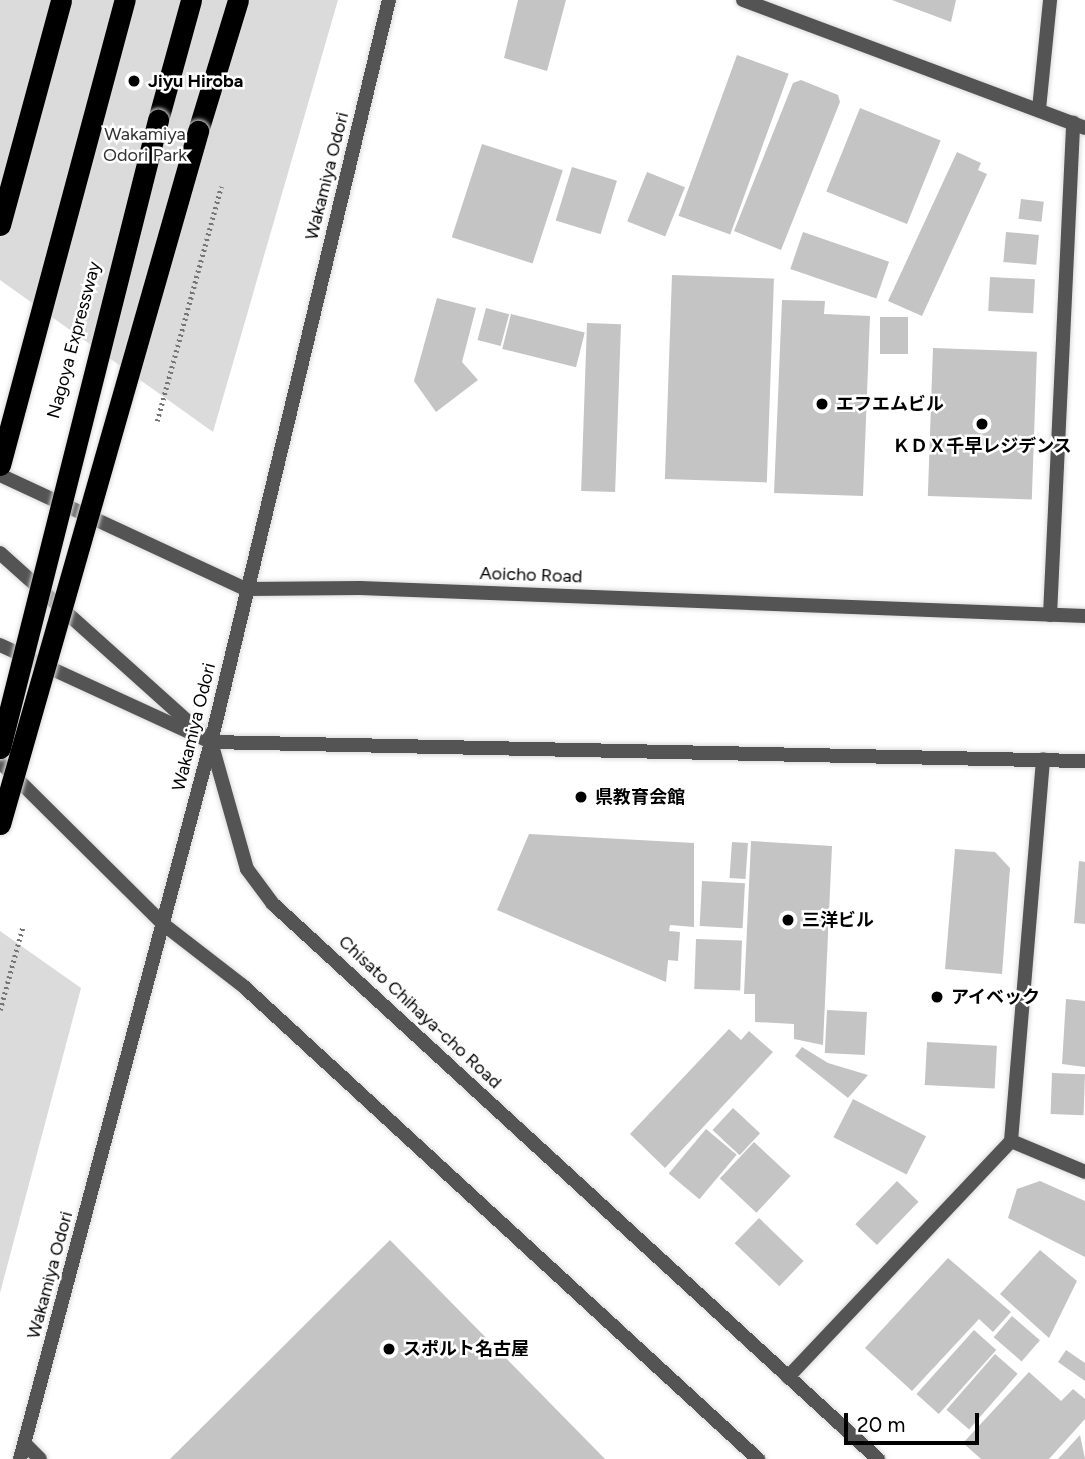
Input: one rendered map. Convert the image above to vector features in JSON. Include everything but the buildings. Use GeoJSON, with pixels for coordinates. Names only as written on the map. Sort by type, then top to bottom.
{"type":"FeatureCollection","features":[{"type":"Feature","properties":{"kind":"highway"},"geometry":{"type":"LineString","coordinates":[[0,225],[61,0]]}},
{"type":"Feature","properties":{"kind":"highway"},"geometry":{"type":"LineString","coordinates":[[0,465],[125,0]]}},
{"type":"Feature","properties":{"kind":"highway","name":"Nagoya Expressway"},"geometry":{"type":"LineString","coordinates":[[0,691],[191,0]]}},
{"type":"Feature","properties":{"kind":"highway"},"geometry":{"type":"LineString","coordinates":[[0,774],[238,0]]}},
{"type":"Feature","properties":{"kind":"highway"},"geometry":{"type":"LineString","coordinates":[[0,748],[158,120]]}},
{"type":"Feature","properties":{"kind":"highway"},"geometry":{"type":"LineString","coordinates":[[0,824],[198,131]]}},
{"type":"Feature","properties":{"kind":"street","name":"Wakamiya Odori"},"geometry":{"type":"LineString","coordinates":[[20,1459],[211,742],[389,0]]}},
{"type":"Feature","properties":{"kind":"street"},"geometry":{"type":"LineString","coordinates":[[743,0],[1079,125],[1050,615]]}},
{"type":"Feature","properties":{"kind":"street"},"geometry":{"type":"LineString","coordinates":[[1039,109],[1050,0]]}},
{"type":"Feature","properties":{"kind":"street","name":"Aoicho Road"},"geometry":{"type":"LineString","coordinates":[[0,475],[246,590],[359,588],[1085,616]]}},
{"type":"Feature","properties":{"kind":"street"},"geometry":{"type":"LineString","coordinates":[[0,553],[211,742]]}},
{"type":"Feature","properties":{"kind":"street"},"geometry":{"type":"LineString","coordinates":[[0,645],[211,742],[1085,761]]}},
{"type":"Feature","properties":{"kind":"street","name":"Chisato Chihaya-cho Road"},"geometry":{"type":"LineString","coordinates":[[211,742],[247,869],[273,904],[878,1459]]}},
{"type":"Feature","properties":{"kind":"street"},"geometry":{"type":"LineString","coordinates":[[788,1377],[1011,1141],[1043,759]]}},
{"type":"Feature","properties":{"kind":"street"},"geometry":{"type":"LineString","coordinates":[[0,762],[163,924],[242,985],[758,1459]]}},
{"type":"Feature","properties":{"kind":"street"},"geometry":{"type":"LineString","coordinates":[[1011,1141],[1085,1172]]}},
{"type":"Feature","properties":{"kind":"street"},"geometry":{"type":"LineString","coordinates":[[25,1444],[40,1459]]}},
{"type":"Feature","properties":{"kind":"path"},"geometry":{"type":"LineString","coordinates":[[157,421],[225,172]]}},
{"type":"Feature","properties":{"kind":"path"},"geometry":{"type":"LineString","coordinates":[[0,1010],[23,926]]}},
{"type":"Feature","properties":{"kind":"green space","name":"Wakamiya Odori Park"},"geometry":{"type":"Polygon","coordinates":[[[0,0],[338,0],[213,432],[0,280],[0,0]]]}},
{"type":"Feature","properties":{"kind":"green space"},"geometry":{"type":"Polygon","coordinates":[[[0,931],[81,988],[0,1293],[0,931]]]}},
{"type":"Feature","properties":{"kind":"place","name":"Jiyu Hiroba"},"geometry":{"type":"Point","coordinates":[134,81]}},
{"type":"Feature","properties":{"kind":"place","name":"エフエムビル"},"geometry":{"type":"Point","coordinates":[822,404]}},
{"type":"Feature","properties":{"kind":"place","name":"ＫＤＸ千早レジデンス"},"geometry":{"type":"Point","coordinates":[982,424]}},
{"type":"Feature","properties":{"kind":"place","name":"県教育会館"},"geometry":{"type":"Point","coordinates":[581,797]}},
{"type":"Feature","properties":{"kind":"place","name":"三洋ビル"},"geometry":{"type":"Point","coordinates":[788,920]}},
{"type":"Feature","properties":{"kind":"place","name":"アイベック"},"geometry":{"type":"Point","coordinates":[937,997]}},
{"type":"Feature","properties":{"kind":"place","name":"スポルト名古屋"},"geometry":{"type":"Point","coordinates":[389,1349]}}]}
